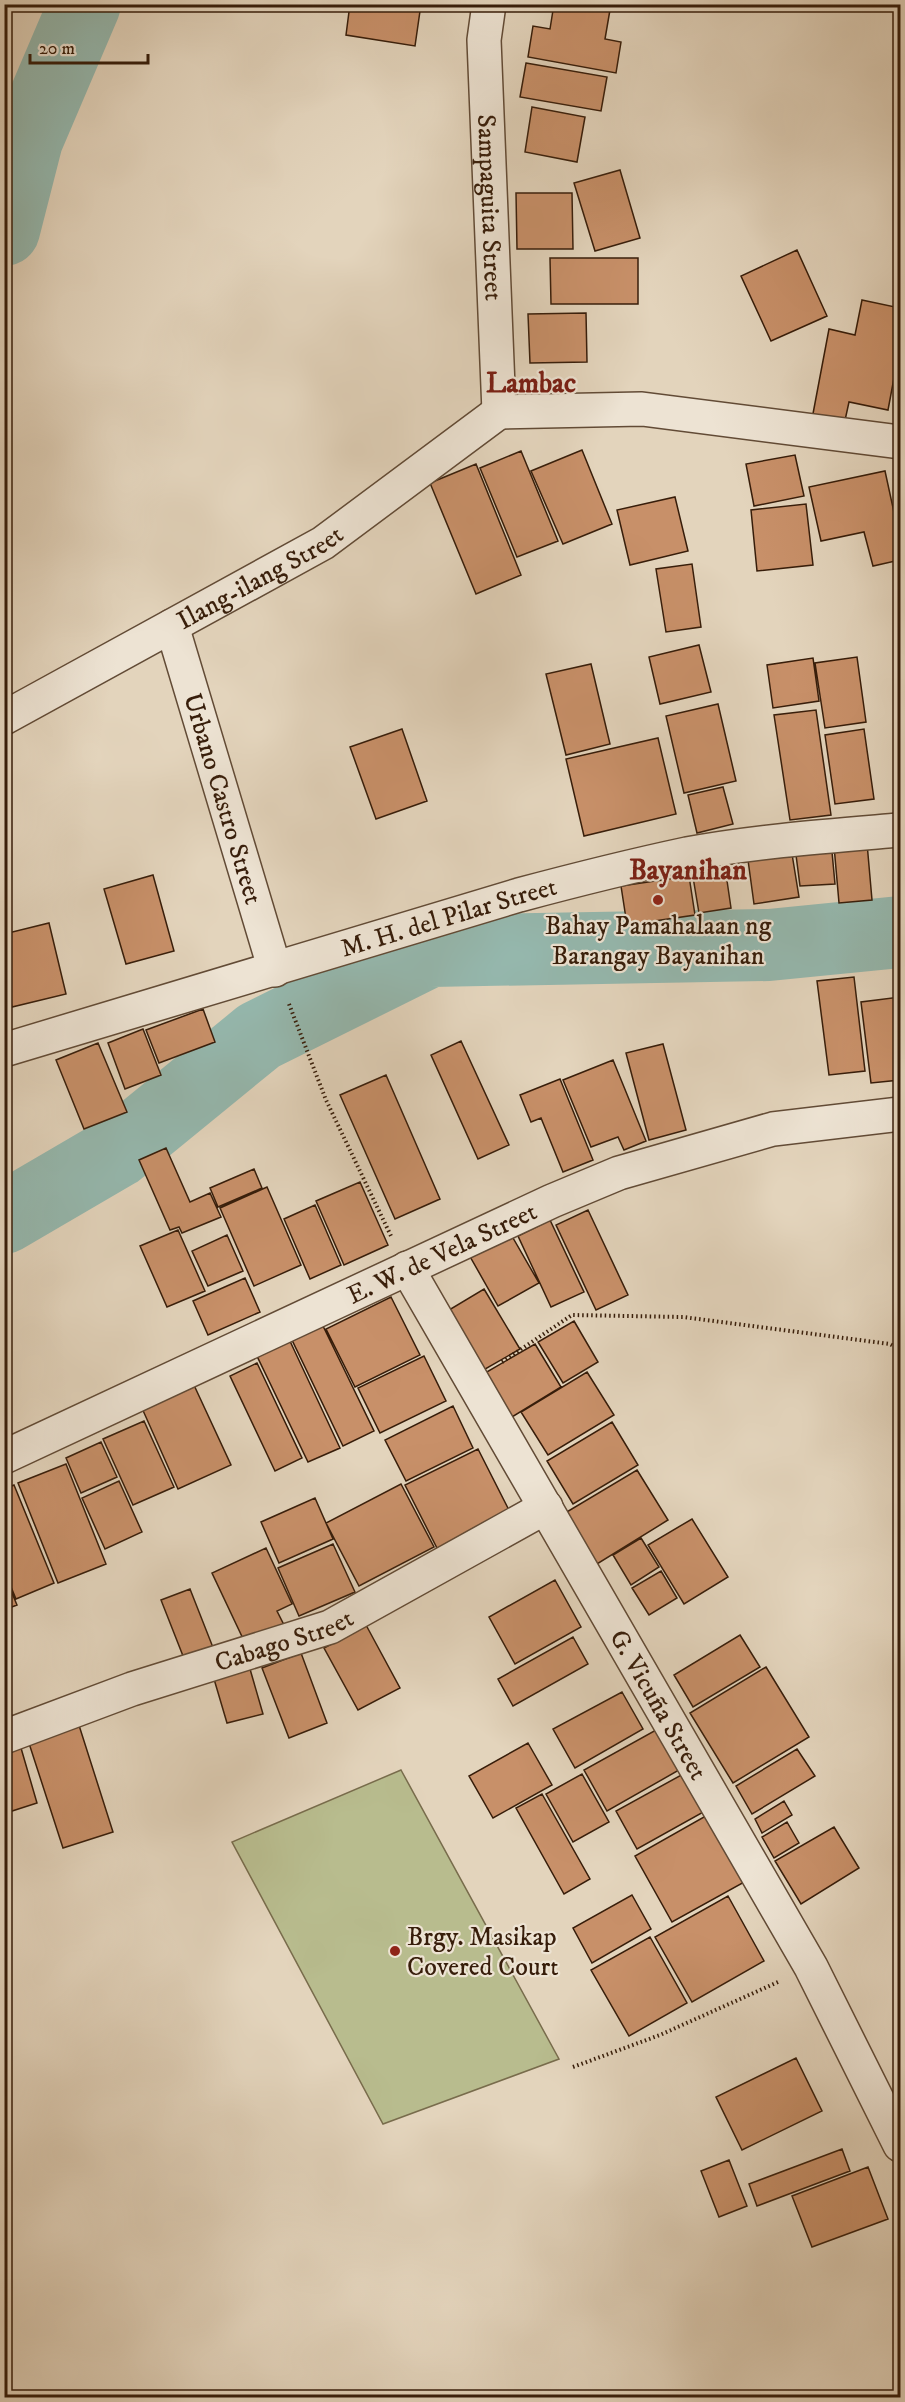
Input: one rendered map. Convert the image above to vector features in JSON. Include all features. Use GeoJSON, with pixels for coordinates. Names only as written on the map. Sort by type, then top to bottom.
{"type":"FeatureCollection","features":[{"type":"Feature","properties":{"kind":"street","name":"Sampaguita Street"},"geometry":{"type":"LineString","coordinates":[[489,4],[484,40],[500,412]]}},
{"type":"Feature","properties":{"kind":"street"},"geometry":{"type":"LineString","coordinates":[[500,412],[642,409],[900,442]]}},
{"type":"Feature","properties":{"kind":"street","name":"Ilang-ilang Street"},"geometry":{"type":"LineString","coordinates":[[4,718],[323,543],[500,412]]}},
{"type":"Feature","properties":{"kind":"street","name":"Urbano Castro Street"},"geometry":{"type":"LineString","coordinates":[[172,626],[275,970]]}},
{"type":"Feature","properties":{"kind":"street","name":"M. H. del Pilar Street"},"geometry":{"type":"LineString","coordinates":[[4,1050],[519,895],[599,874],[688,854],[788,839],[900,830]]}},
{"type":"Feature","properties":{"kind":"street","name":"E. W. de Vela Street"},"geometry":{"type":"LineString","coordinates":[[4,1457],[552,1201],[629,1170],[773,1129],[900,1114]]}},
{"type":"Feature","properties":{"kind":"street","name":"G. Vicuña Street"},"geometry":{"type":"LineString","coordinates":[[407,1268],[811,1967],[900,2145]]}},
{"type":"Feature","properties":{"kind":"street","name":"Cabago Street"},"geometry":{"type":"LineString","coordinates":[[4,1737],[132,1689],[330,1627],[546,1508]]}},
{"type":"Feature","properties":{"kind":"path"},"geometry":{"type":"LineString","coordinates":[[289,1003],[326,1100],[407,1268]]}},
{"type":"Feature","properties":{"kind":"path"},"geometry":{"type":"LineString","coordinates":[[472,1379],[516,1354],[572,1315],[683,1317],[890,1344],[900,1350]]}},
{"type":"Feature","properties":{"kind":"path"},"geometry":{"type":"LineString","coordinates":[[573,2067],[660,2035],[811,1967]]}},
{"type":"Feature","properties":{"kind":"green space","name":"Brgy. Masikap Covered Court"},"geometry":{"type":"Polygon","coordinates":[[[401,1770],[559,2059],[383,2124],[232,1842],[401,1770]]]}},
{"type":"Feature","properties":{"kind":"building"},"geometry":{"type":"Polygon","coordinates":[[[350,4],[421,4],[415,46],[346,35],[350,4]]]}},
{"type":"Feature","properties":{"kind":"building"},"geometry":{"type":"Polygon","coordinates":[[[554,4],[611,4],[605,39],[621,42],[616,73],[528,57],[533,26],[550,29],[554,4]]]}},
{"type":"Feature","properties":{"kind":"building"},"geometry":{"type":"Polygon","coordinates":[[[526,63],[607,77],[601,111],[520,97],[526,63]]]}},
{"type":"Feature","properties":{"kind":"building"},"geometry":{"type":"Polygon","coordinates":[[[532,107],[585,117],[577,162],[525,152],[532,107]]]}},
{"type":"Feature","properties":{"kind":"building"},"geometry":{"type":"Polygon","coordinates":[[[620,170],[640,238],[595,251],[574,183],[620,170]]]}},
{"type":"Feature","properties":{"kind":"building"},"geometry":{"type":"Polygon","coordinates":[[[516,193],[572,193],[573,249],[517,249],[516,193]]]}},
{"type":"Feature","properties":{"kind":"building"},"geometry":{"type":"Polygon","coordinates":[[[797,250],[827,316],[771,341],[741,276],[797,250]]]}},
{"type":"Feature","properties":{"kind":"building"},"geometry":{"type":"Polygon","coordinates":[[[550,258],[638,258],[638,304],[551,304],[550,258]]]}},
{"type":"Feature","properties":{"kind":"building"},"geometry":{"type":"Polygon","coordinates":[[[862,300],[900,308],[900,346],[888,410],[849,402],[844,425],[812,419],[829,329],[855,335],[862,300]]]}},
{"type":"Feature","properties":{"kind":"building"},"geometry":{"type":"Polygon","coordinates":[[[586,313],[587,362],[530,363],[528,314],[586,313]]]}},
{"type":"Feature","properties":{"kind":"building"},"geometry":{"type":"Polygon","coordinates":[[[582,450],[612,524],[563,544],[531,471],[582,450]]]}},
{"type":"Feature","properties":{"kind":"building"},"geometry":{"type":"Polygon","coordinates":[[[521,451],[558,541],[517,557],[480,468],[521,451]]]}},
{"type":"Feature","properties":{"kind":"building"},"geometry":{"type":"Polygon","coordinates":[[[795,455],[804,496],[754,506],[746,464],[795,455]]]}},
{"type":"Feature","properties":{"kind":"building"},"geometry":{"type":"Polygon","coordinates":[[[476,464],[521,575],[476,594],[430,483],[476,464]]]}},
{"type":"Feature","properties":{"kind":"building"},"geometry":{"type":"Polygon","coordinates":[[[885,471],[900,540],[900,560],[873,566],[864,532],[821,541],[809,487],[885,471]]]}},
{"type":"Feature","properties":{"kind":"building"},"geometry":{"type":"Polygon","coordinates":[[[675,497],[688,551],[630,565],[617,510],[675,497]]]}},
{"type":"Feature","properties":{"kind":"building"},"geometry":{"type":"Polygon","coordinates":[[[806,504],[813,565],[757,571],[751,510],[806,504]]]}},
{"type":"Feature","properties":{"kind":"building"},"geometry":{"type":"Polygon","coordinates":[[[692,564],[701,627],[666,632],[656,569],[692,564]]]}},
{"type":"Feature","properties":{"kind":"building"},"geometry":{"type":"Polygon","coordinates":[[[699,645],[711,692],[660,704],[649,657],[699,645]]]}},
{"type":"Feature","properties":{"kind":"building"},"geometry":{"type":"Polygon","coordinates":[[[857,657],[866,722],[825,728],[815,663],[857,657]]]}},
{"type":"Feature","properties":{"kind":"building"},"geometry":{"type":"Polygon","coordinates":[[[813,658],[819,701],[773,708],[767,665],[813,658]]]}},
{"type":"Feature","properties":{"kind":"building"},"geometry":{"type":"Polygon","coordinates":[[[591,664],[610,744],[566,755],[546,674],[591,664]]]}},
{"type":"Feature","properties":{"kind":"building"},"geometry":{"type":"Polygon","coordinates":[[[718,704],[736,781],[684,793],[666,716],[718,704]]]}},
{"type":"Feature","properties":{"kind":"building"},"geometry":{"type":"Polygon","coordinates":[[[816,710],[831,815],[790,820],[774,715],[816,710]]]}},
{"type":"Feature","properties":{"kind":"building"},"geometry":{"type":"Polygon","coordinates":[[[402,729],[427,801],[376,819],[350,747],[402,729]]]}},
{"type":"Feature","properties":{"kind":"building"},"geometry":{"type":"Polygon","coordinates":[[[864,729],[874,799],[835,804],[825,735],[864,729]]]}},
{"type":"Feature","properties":{"kind":"building"},"geometry":{"type":"Polygon","coordinates":[[[658,738],[676,814],[584,836],[566,759],[658,738]]]}},
{"type":"Feature","properties":{"kind":"building"},"geometry":{"type":"Polygon","coordinates":[[[723,787],[733,824],[697,833],[688,795],[723,787]]]}},
{"type":"Feature","properties":{"kind":"building"},"geometry":{"type":"Polygon","coordinates":[[[867,843],[872,900],[839,903],[834,846],[867,843]]]}},
{"type":"Feature","properties":{"kind":"building"},"geometry":{"type":"Polygon","coordinates":[[[832,852],[835,884],[800,886],[796,855],[832,852]]]}},
{"type":"Feature","properties":{"kind":"building"},"geometry":{"type":"Polygon","coordinates":[[[792,854],[799,897],[754,904],[748,860],[792,854]]]}},
{"type":"Feature","properties":{"kind":"building"},"geometry":{"type":"Polygon","coordinates":[[[725,867],[731,908],[699,913],[692,871],[725,867]]]}},
{"type":"Feature","properties":{"kind":"building"},"geometry":{"type":"Polygon","coordinates":[[[153,875],[174,951],[126,964],[104,889],[153,875]]]}},
{"type":"Feature","properties":{"kind":"building","name":"Bahay Pamahalaan ng Barangay Bayanihan"},"geometry":{"type":"Polygon","coordinates":[[[689,876],[695,915],[627,925],[621,886],[689,876]]]}},
{"type":"Feature","properties":{"kind":"building"},"geometry":{"type":"Polygon","coordinates":[[[49,923],[66,994],[12,1007],[4,976],[4,934],[49,923]]]}},
{"type":"Feature","properties":{"kind":"building"},"geometry":{"type":"Polygon","coordinates":[[[854,977],[865,1071],[829,1075],[817,981],[854,977]]]}},
{"type":"Feature","properties":{"kind":"building"},"geometry":{"type":"Polygon","coordinates":[[[900,997],[900,1080],[871,1083],[861,1002],[900,997]]]}},
{"type":"Feature","properties":{"kind":"building"},"geometry":{"type":"Polygon","coordinates":[[[203,1009],[215,1042],[159,1063],[146,1030],[203,1009]]]}},
{"type":"Feature","properties":{"kind":"building"},"geometry":{"type":"Polygon","coordinates":[[[143,1029],[161,1075],[125,1089],[108,1043],[143,1029]]]}},
{"type":"Feature","properties":{"kind":"building"},"geometry":{"type":"Polygon","coordinates":[[[461,1041],[509,1145],[478,1159],[431,1055],[461,1041]]]}},
{"type":"Feature","properties":{"kind":"building"},"geometry":{"type":"Polygon","coordinates":[[[98,1043],[127,1112],[84,1129],[56,1060],[98,1043]]]}},
{"type":"Feature","properties":{"kind":"building"},"geometry":{"type":"Polygon","coordinates":[[[663,1044],[686,1130],[649,1140],[626,1053],[663,1044]]]}},
{"type":"Feature","properties":{"kind":"building"},"geometry":{"type":"Polygon","coordinates":[[[613,1060],[646,1141],[624,1150],[618,1137],[591,1147],[563,1080],[613,1060]]]}},
{"type":"Feature","properties":{"kind":"building"},"geometry":{"type":"Polygon","coordinates":[[[386,1075],[440,1199],[395,1219],[340,1095],[386,1075]]]}},
{"type":"Feature","properties":{"kind":"building"},"geometry":{"type":"Polygon","coordinates":[[[560,1079],[593,1160],[563,1172],[541,1118],[531,1122],[520,1095],[560,1079]]]}},
{"type":"Feature","properties":{"kind":"building"},"geometry":{"type":"Polygon","coordinates":[[[166,1148],[190,1202],[210,1193],[221,1217],[182,1233],[179,1227],[170,1230],[139,1160],[166,1148]]]}},
{"type":"Feature","properties":{"kind":"building"},"geometry":{"type":"Polygon","coordinates":[[[254,1169],[262,1188],[218,1207],[210,1188],[254,1169]]]}},
{"type":"Feature","properties":{"kind":"building"},"geometry":{"type":"Polygon","coordinates":[[[360,1182],[388,1245],[344,1265],[316,1201],[360,1182]]]}},
{"type":"Feature","properties":{"kind":"building"},"geometry":{"type":"Polygon","coordinates":[[[267,1187],[301,1265],[254,1286],[220,1208],[267,1187]]]}},
{"type":"Feature","properties":{"kind":"building"},"geometry":{"type":"Polygon","coordinates":[[[315,1205],[341,1265],[310,1279],[284,1219],[315,1205]]]}},
{"type":"Feature","properties":{"kind":"building"},"geometry":{"type":"Polygon","coordinates":[[[588,1210],[628,1295],[596,1310],[556,1225],[588,1210]]]}},
{"type":"Feature","properties":{"kind":"building"},"geometry":{"type":"Polygon","coordinates":[[[550,1220],[584,1292],[551,1307],[518,1236],[550,1220]]]}},
{"type":"Feature","properties":{"kind":"building"},"geometry":{"type":"Polygon","coordinates":[[[178,1230],[205,1291],[167,1307],[140,1246],[178,1230]]]}},
{"type":"Feature","properties":{"kind":"building"},"geometry":{"type":"Polygon","coordinates":[[[509,1231],[539,1283],[498,1306],[468,1253],[509,1231]]]}},
{"type":"Feature","properties":{"kind":"building"},"geometry":{"type":"Polygon","coordinates":[[[227,1235],[243,1271],[208,1286],[192,1251],[227,1235]]]}},
{"type":"Feature","properties":{"kind":"building"},"geometry":{"type":"Polygon","coordinates":[[[245,1278],[260,1312],[208,1335],[193,1301],[245,1278]]]}},
{"type":"Feature","properties":{"kind":"building"},"geometry":{"type":"Polygon","coordinates":[[[484,1289],[520,1349],[480,1372],[444,1313],[484,1289]]]}},
{"type":"Feature","properties":{"kind":"building"},"geometry":{"type":"Polygon","coordinates":[[[391,1297],[420,1355],[355,1387],[326,1329],[391,1297]]]}},
{"type":"Feature","properties":{"kind":"building"},"geometry":{"type":"Polygon","coordinates":[[[574,1321],[598,1362],[563,1383],[538,1342],[574,1321]]]}},
{"type":"Feature","properties":{"kind":"building"},"geometry":{"type":"Polygon","coordinates":[[[323,1326],[374,1431],[343,1446],[292,1340],[323,1326]]]}},
{"type":"Feature","properties":{"kind":"building"},"geometry":{"type":"Polygon","coordinates":[[[289,1339],[340,1448],[308,1462],[256,1354],[289,1339]]]}},
{"type":"Feature","properties":{"kind":"building"},"geometry":{"type":"Polygon","coordinates":[[[535,1344],[561,1387],[512,1417],[485,1373],[535,1344]]]}},
{"type":"Feature","properties":{"kind":"building"},"geometry":{"type":"Polygon","coordinates":[[[424,1356],[446,1401],[380,1433],[358,1388],[424,1356]]]}},
{"type":"Feature","properties":{"kind":"building"},"geometry":{"type":"Polygon","coordinates":[[[257,1363],[302,1458],[275,1471],[230,1376],[257,1363]]]}},
{"type":"Feature","properties":{"kind":"building"},"geometry":{"type":"Polygon","coordinates":[[[587,1372],[614,1415],[548,1455],[521,1412],[587,1372]]]}},
{"type":"Feature","properties":{"kind":"building"},"geometry":{"type":"Polygon","coordinates":[[[193,1383],[231,1465],[178,1489],[141,1406],[193,1383]]]}},
{"type":"Feature","properties":{"kind":"building"},"geometry":{"type":"Polygon","coordinates":[[[453,1406],[473,1448],[406,1481],[385,1440],[453,1406]]]}},
{"type":"Feature","properties":{"kind":"building"},"geometry":{"type":"Polygon","coordinates":[[[144,1421],[174,1487],[133,1505],[103,1439],[144,1421]]]}},
{"type":"Feature","properties":{"kind":"building"},"geometry":{"type":"Polygon","coordinates":[[[612,1422],[638,1465],[573,1504],[547,1461],[612,1422]]]}},
{"type":"Feature","properties":{"kind":"building"},"geometry":{"type":"Polygon","coordinates":[[[101,1442],[117,1477],[81,1493],[66,1458],[101,1442]]]}},
{"type":"Feature","properties":{"kind":"building"},"geometry":{"type":"Polygon","coordinates":[[[478,1449],[512,1516],[439,1552],[405,1485],[478,1449]]]}},
{"type":"Feature","properties":{"kind":"building"},"geometry":{"type":"Polygon","coordinates":[[[66,1464],[106,1564],[58,1583],[18,1483],[66,1464]]]}},
{"type":"Feature","properties":{"kind":"building"},"geometry":{"type":"Polygon","coordinates":[[[637,1470],[668,1520],[597,1564],[565,1513],[637,1470]]]}},
{"type":"Feature","properties":{"kind":"building"},"geometry":{"type":"Polygon","coordinates":[[[119,1481],[142,1532],[105,1549],[82,1498],[119,1481]]]}},
{"type":"Feature","properties":{"kind":"building"},"geometry":{"type":"Polygon","coordinates":[[[401,1484],[434,1547],[359,1586],[326,1523],[401,1484]]]}},
{"type":"Feature","properties":{"kind":"building"},"geometry":{"type":"Polygon","coordinates":[[[14,1485],[54,1583],[16,1599],[4,1570],[4,1489],[14,1485]]]}},
{"type":"Feature","properties":{"kind":"building"},"geometry":{"type":"Polygon","coordinates":[[[315,1498],[333,1539],[279,1563],[261,1522],[315,1498]]]}},
{"type":"Feature","properties":{"kind":"building"},"geometry":{"type":"Polygon","coordinates":[[[692,1519],[728,1577],[684,1604],[648,1545],[692,1519]]]}},
{"type":"Feature","properties":{"kind":"building"},"geometry":{"type":"Polygon","coordinates":[[[641,1538],[659,1567],[631,1585],[613,1555],[641,1538]]]}},
{"type":"Feature","properties":{"kind":"building"},"geometry":{"type":"Polygon","coordinates":[[[333,1544],[355,1592],[299,1616],[278,1568],[333,1544]]]}},
{"type":"Feature","properties":{"kind":"building"},"geometry":{"type":"Polygon","coordinates":[[[266,1548],[292,1604],[277,1611],[285,1627],[246,1645],[212,1573],[266,1548]]]}},
{"type":"Feature","properties":{"kind":"building"},"geometry":{"type":"Polygon","coordinates":[[[661,1571],[677,1598],[649,1615],[632,1588],[661,1571]]]}},
{"type":"Feature","properties":{"kind":"building"},"geometry":{"type":"Polygon","coordinates":[[[4,1574],[17,1605],[4,1610],[4,1574]]]}},
{"type":"Feature","properties":{"kind":"building"},"geometry":{"type":"Polygon","coordinates":[[[555,1580],[581,1627],[515,1664],[489,1617],[555,1580]]]}},
{"type":"Feature","properties":{"kind":"building"},"geometry":{"type":"Polygon","coordinates":[[[190,1589],[214,1650],[185,1661],[161,1600],[190,1589]]]}},
{"type":"Feature","properties":{"kind":"building"},"geometry":{"type":"Polygon","coordinates":[[[366,1625],[400,1688],[358,1710],[324,1648],[366,1625]]]}},
{"type":"Feature","properties":{"kind":"building"},"geometry":{"type":"Polygon","coordinates":[[[740,1635],[760,1667],[693,1707],[674,1675],[740,1635]]]}},
{"type":"Feature","properties":{"kind":"building"},"geometry":{"type":"Polygon","coordinates":[[[573,1637],[588,1664],[513,1706],[498,1679],[573,1637]]]}},
{"type":"Feature","properties":{"kind":"building"},"geometry":{"type":"Polygon","coordinates":[[[301,1653],[327,1723],[289,1738],[262,1668],[301,1653]]]}},
{"type":"Feature","properties":{"kind":"building"},"geometry":{"type":"Polygon","coordinates":[[[766,1667],[809,1737],[733,1783],[690,1713],[766,1667]]]}},
{"type":"Feature","properties":{"kind":"building"},"geometry":{"type":"Polygon","coordinates":[[[250,1669],[263,1714],[227,1723],[214,1679],[250,1669]]]}},
{"type":"Feature","properties":{"kind":"building"},"geometry":{"type":"Polygon","coordinates":[[[622,1692],[643,1729],[575,1768],[553,1729],[622,1692]]]}},
{"type":"Feature","properties":{"kind":"building"},"geometry":{"type":"Polygon","coordinates":[[[77,1719],[113,1832],[63,1848],[26,1734],[77,1719]]]}},
{"type":"Feature","properties":{"kind":"building"},"geometry":{"type":"Polygon","coordinates":[[[656,1730],[679,1770],[607,1811],[584,1770],[656,1730]]]}},
{"type":"Feature","properties":{"kind":"building"},"geometry":{"type":"Polygon","coordinates":[[[528,1743],[552,1785],[493,1818],[469,1776],[528,1743]]]}},
{"type":"Feature","properties":{"kind":"building"},"geometry":{"type":"Polygon","coordinates":[[[21,1748],[37,1803],[9,1812],[4,1799],[4,1753],[21,1748]]]}},
{"type":"Feature","properties":{"kind":"building"},"geometry":{"type":"Polygon","coordinates":[[[797,1749],[815,1776],[752,1814],[736,1786],[797,1749]]]}},
{"type":"Feature","properties":{"kind":"building"},"geometry":{"type":"Polygon","coordinates":[[[685,1773],[707,1810],[637,1849],[616,1811],[685,1773]]]}},
{"type":"Feature","properties":{"kind":"building"},"geometry":{"type":"Polygon","coordinates":[[[582,1774],[609,1822],[573,1842],[546,1794],[582,1774]]]}},
{"type":"Feature","properties":{"kind":"building"},"geometry":{"type":"Polygon","coordinates":[[[542,1794],[590,1879],[564,1894],[516,1808],[542,1794]]]}},
{"type":"Feature","properties":{"kind":"building"},"geometry":{"type":"Polygon","coordinates":[[[784,1801],[792,1815],[762,1833],[755,1819],[784,1801]]]}},
{"type":"Feature","properties":{"kind":"building"},"geometry":{"type":"Polygon","coordinates":[[[711,1813],[748,1880],[672,1922],[635,1856],[711,1813]]]}},
{"type":"Feature","properties":{"kind":"building"},"geometry":{"type":"Polygon","coordinates":[[[787,1822],[799,1843],[774,1858],[762,1837],[787,1822]]]}},
{"type":"Feature","properties":{"kind":"building"},"geometry":{"type":"Polygon","coordinates":[[[834,1827],[859,1868],[801,1904],[775,1861],[834,1827]]]}},
{"type":"Feature","properties":{"kind":"building"},"geometry":{"type":"Polygon","coordinates":[[[632,1895],[651,1929],[592,1963],[573,1928],[632,1895]]]}},
{"type":"Feature","properties":{"kind":"building"},"geometry":{"type":"Polygon","coordinates":[[[728,1896],[764,1961],[692,2002],[655,1937],[728,1896]]]}},
{"type":"Feature","properties":{"kind":"building"},"geometry":{"type":"Polygon","coordinates":[[[650,1937],[687,2003],[629,2036],[591,1970],[650,1937]]]}},
{"type":"Feature","properties":{"kind":"building"},"geometry":{"type":"Polygon","coordinates":[[[796,2058],[822,2111],[742,2150],[716,2097],[796,2058]]]}},
{"type":"Feature","properties":{"kind":"building"},"geometry":{"type":"Polygon","coordinates":[[[842,2149],[850,2171],[757,2206],[749,2184],[842,2149]]]}},
{"type":"Feature","properties":{"kind":"building"},"geometry":{"type":"Polygon","coordinates":[[[729,2160],[747,2206],[719,2217],[701,2171],[729,2160]]]}},
{"type":"Feature","properties":{"kind":"building"},"geometry":{"type":"Polygon","coordinates":[[[868,2167],[888,2219],[812,2247],[792,2196],[868,2167]]]}},
{"type":"Feature","properties":{"kind":"waterway"},"geometry":{"type":"LineString","coordinates":[[4,230],[27,140],[85,4]]}},
{"type":"Feature","properties":{"kind":"waterway"},"geometry":{"type":"LineString","coordinates":[[4,1218],[117,1152],[259,1036],[430,951],[769,945],[900,932]]}},
{"type":"Feature","properties":{"kind":"place","name":"Bahay Pamahalaan ng Barangay Bayanihan"},"geometry":{"type":"Point","coordinates":[658,900]}},
{"type":"Feature","properties":{"kind":"place","name":"Brgy. Masikap Covered Court"},"geometry":{"type":"Point","coordinates":[395,1951]}},
{"type":"Feature","properties":{"kind":"district","name":"Lambac"},"geometry":{"type":"Point","coordinates":[531,382]}},
{"type":"Feature","properties":{"kind":"district","name":"Bayanihan"},"geometry":{"type":"Point","coordinates":[688,869]}}]}
